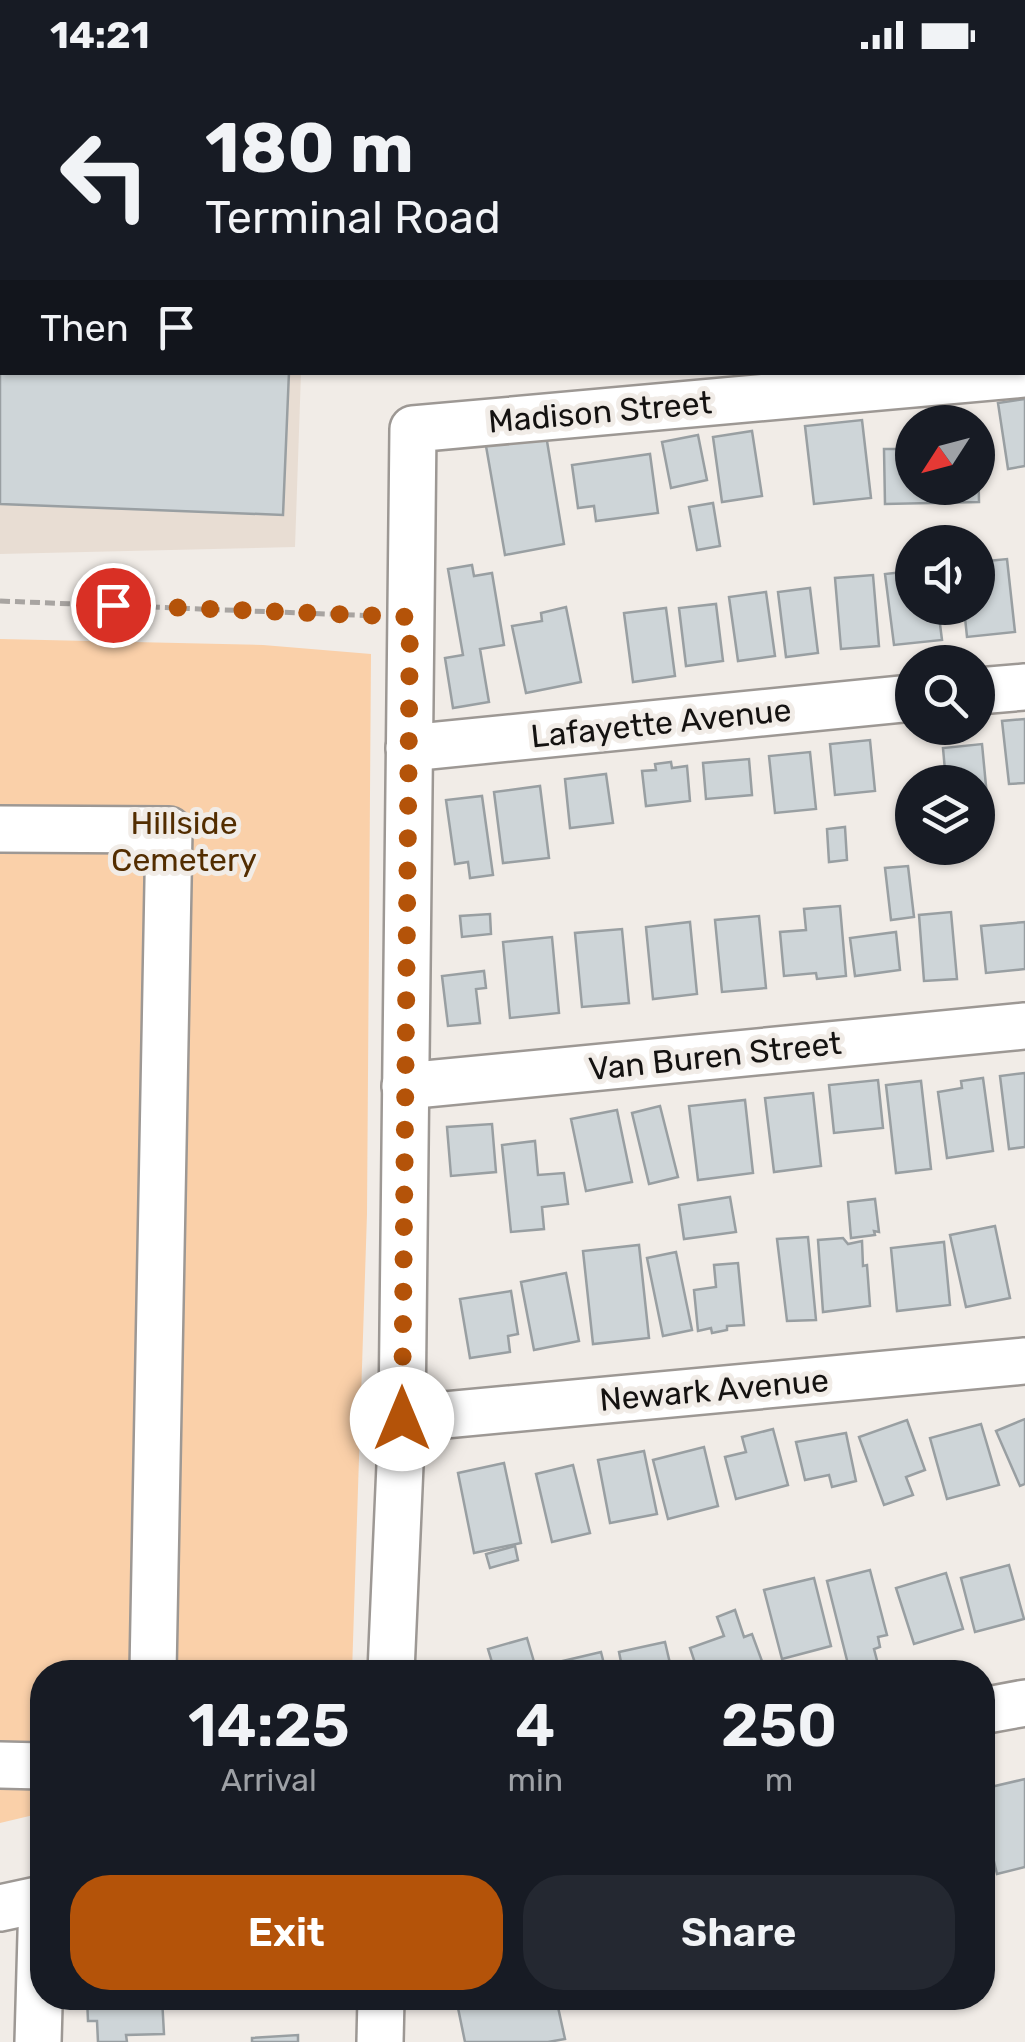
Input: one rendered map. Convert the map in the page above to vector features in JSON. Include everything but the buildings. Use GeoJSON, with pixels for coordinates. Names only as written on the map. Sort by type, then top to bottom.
{"type":"FeatureCollection","features":[{"type":"Feature","properties":{"kind":"street","name":"Madison Street"},"geometry":{"type":"LineString","coordinates":[[410,617],[413,429],[1014,375]]}},
{"type":"Feature","properties":{"kind":"street"},"geometry":{"type":"LineString","coordinates":[[392,1660],[402,1419],[410,617]]}},
{"type":"Feature","properties":{"kind":"street"},"geometry":{"type":"LineString","coordinates":[[995,690],[1025,687]]}},
{"type":"Feature","properties":{"kind":"street","name":"Lafayette Avenue"},"geometry":{"type":"LineString","coordinates":[[409,748],[895,700]]}},
{"type":"Feature","properties":{"kind":"street"},"geometry":{"type":"LineString","coordinates":[[0,829],[169,830],[153,1660]]}},
{"type":"Feature","properties":{"kind":"street","name":"Van Buren Street"},"geometry":{"type":"LineString","coordinates":[[405,1086],[1025,1026]]}},
{"type":"Feature","properties":{"kind":"street","name":"Newark Avenue"},"geometry":{"type":"LineString","coordinates":[[402,1419],[1025,1362]]}},
{"type":"Feature","properties":{"kind":"street"},"geometry":{"type":"LineString","coordinates":[[995,1709],[1025,1703]]}},
{"type":"Feature","properties":{"kind":"street"},"geometry":{"type":"LineString","coordinates":[[0,1765],[30,1766]]}},
{"type":"Feature","properties":{"kind":"street"},"geometry":{"type":"LineString","coordinates":[[0,1908],[30,1902]]}},
{"type":"Feature","properties":{"kind":"street"},"geometry":{"type":"LineString","coordinates":[[38,2042],[39,2010]]}},
{"type":"Feature","properties":{"kind":"street"},"geometry":{"type":"LineString","coordinates":[[380,2010],[380,2042]]}},
{"type":"Feature","properties":{"kind":"path"},"geometry":{"type":"LineString","coordinates":[[0,600],[410,617]]}},
{"type":"Feature","properties":{"kind":"shaded area"},"geometry":{"type":"Polygon","coordinates":[[[0,375],[301,375],[295,547],[0,554],[0,375]]]}},
{"type":"Feature","properties":{"kind":"green space","name":"Hillside Cemetery"},"geometry":{"type":"Polygon","coordinates":[[[0,639],[263,645],[371,654],[367,1214],[352,1660],[30,1660],[30,1816],[0,1823],[0,639]]]}},
{"type":"Feature","properties":{"kind":"route"},"geometry":{"type":"LineString","coordinates":[[113,605],[410,617],[402,1419]]}}]}
